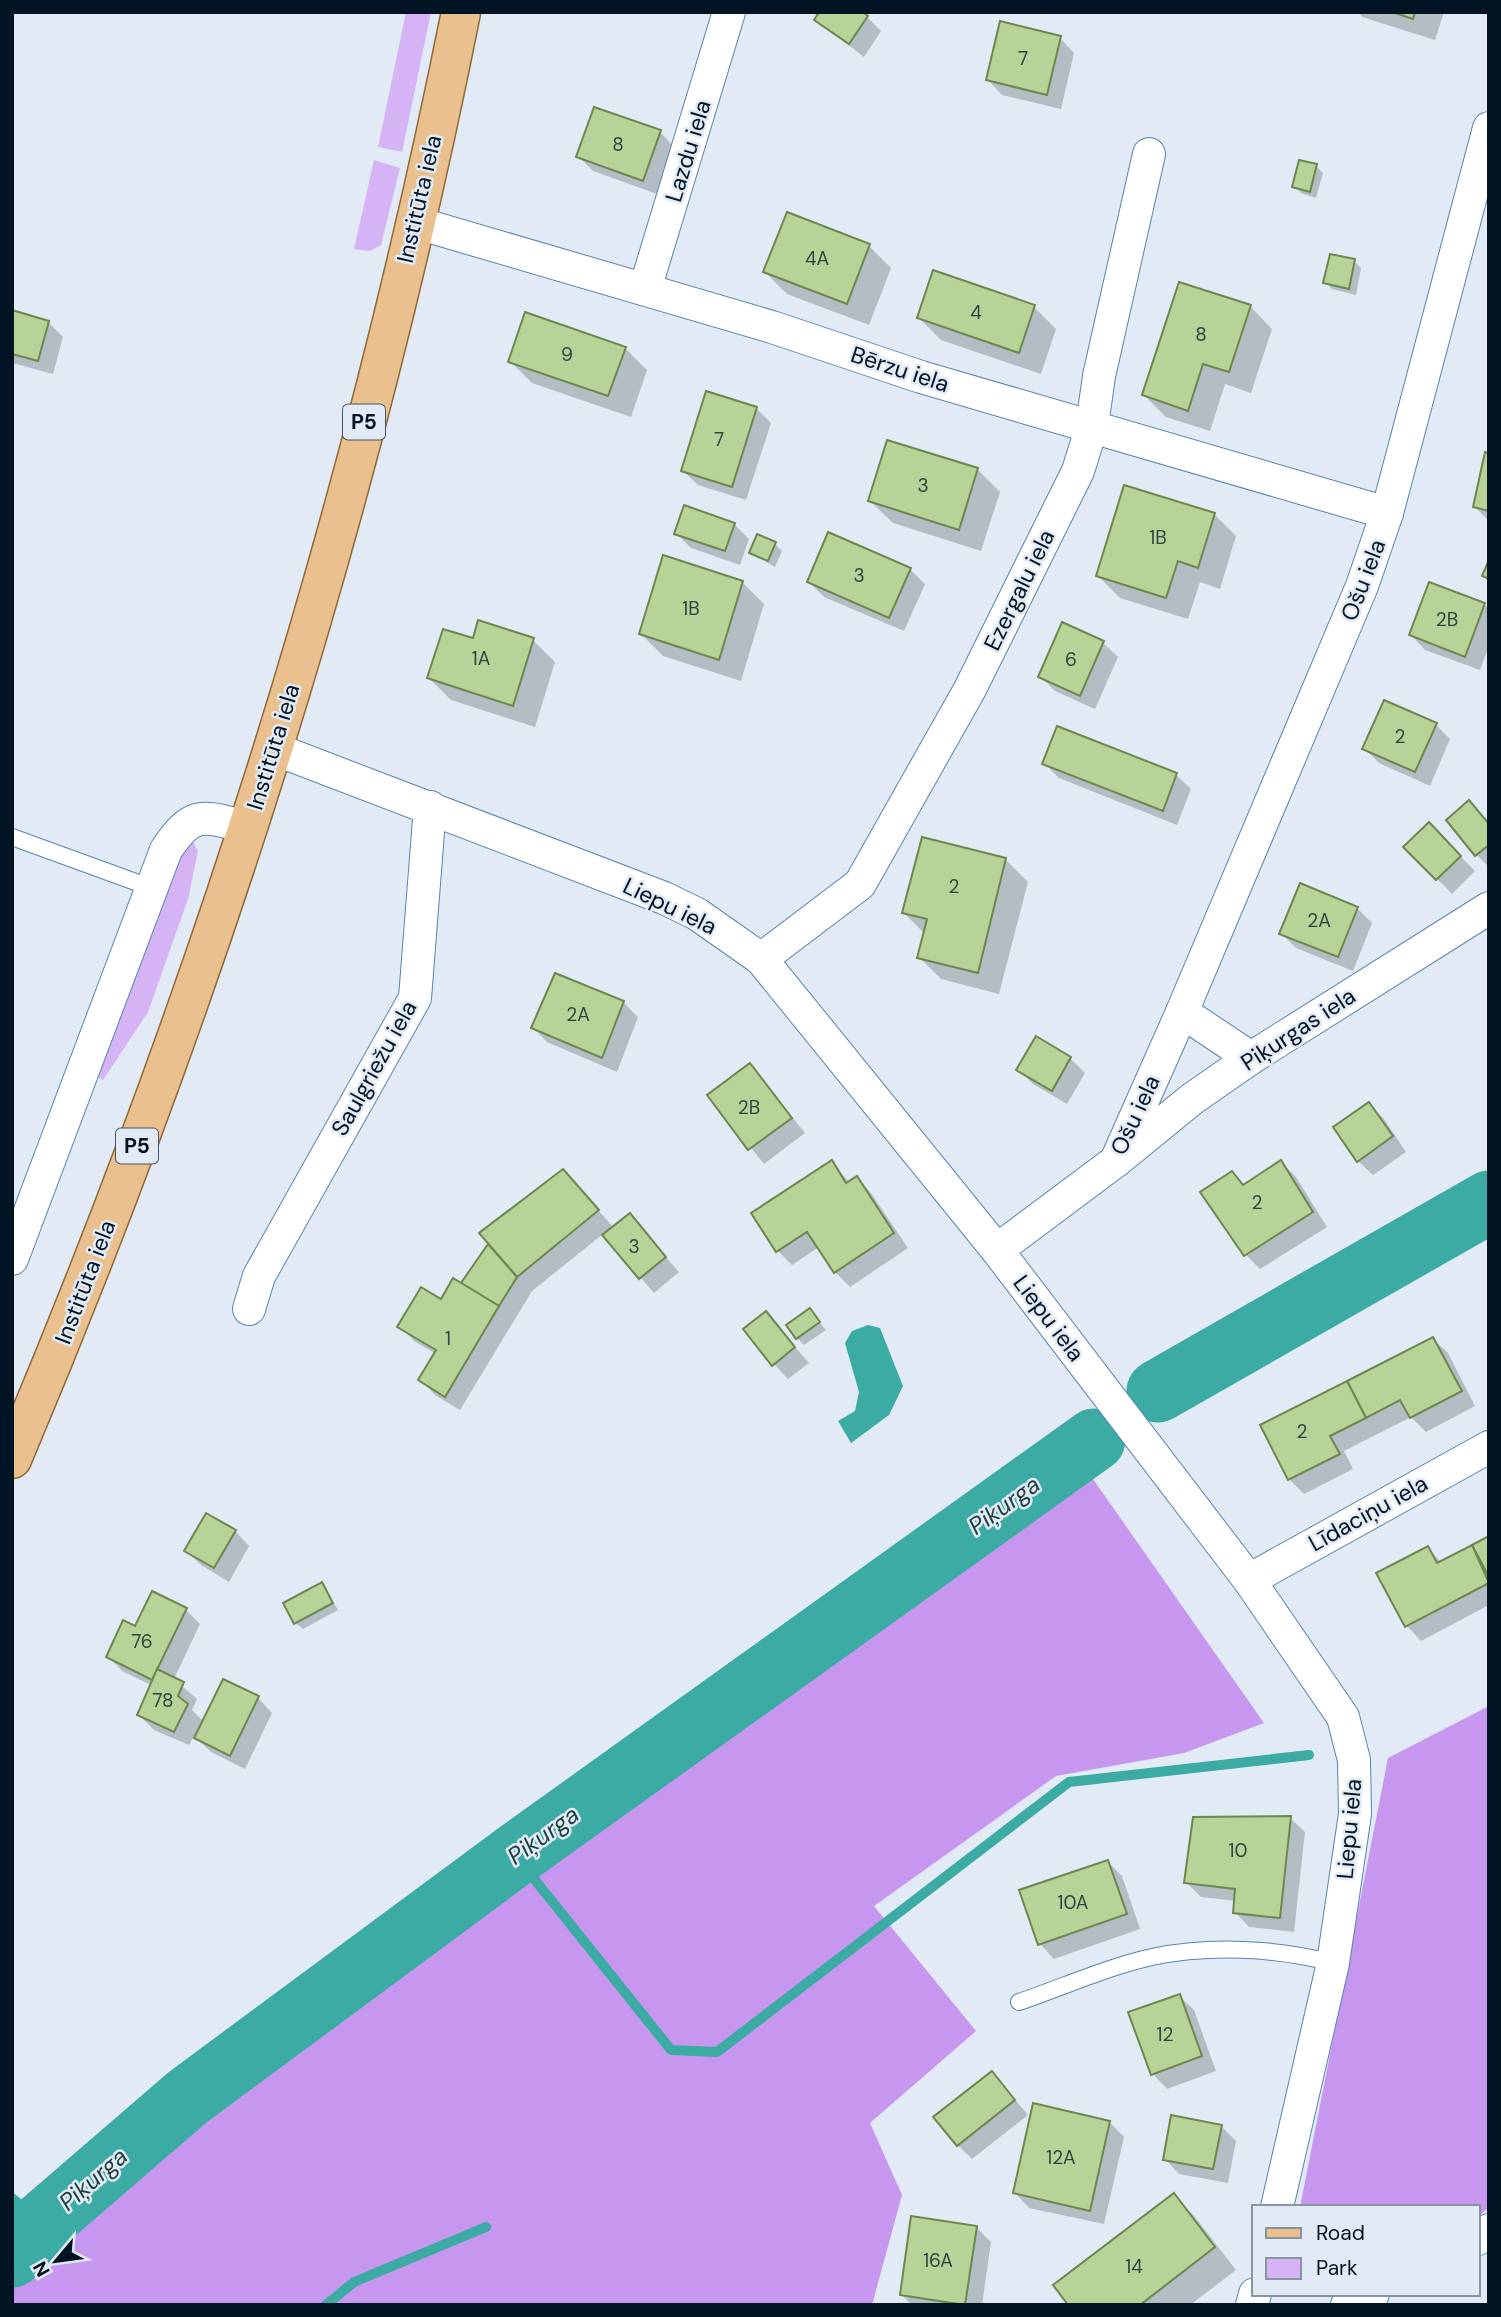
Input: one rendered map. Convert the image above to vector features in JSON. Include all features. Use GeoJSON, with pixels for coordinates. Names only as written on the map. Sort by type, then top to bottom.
{"type":"FeatureCollection","features":[{"type":"Feature","properties":{"kind":"main road","name":"Institūta iela"},"geometry":{"type":"LineString","coordinates":[[12,1459],[64,1337],[179,1033],[248,827],[365,419],[414,222],[461,12]]}},
{"type":"Feature","properties":{"kind":"street","name":"Lazdu iela"},"geometry":{"type":"LineString","coordinates":[[645,289],[729,12]]}},
{"type":"Feature","properties":{"kind":"street","name":"Ošu iela"},"geometry":{"type":"LineString","coordinates":[[997,1250],[1116,1161],[1182,1012],[1362,586],[1387,513],[1489,128]]}},
{"type":"Feature","properties":{"kind":"street","name":"Ezergalu iela"},"geometry":{"type":"LineString","coordinates":[[761,959],[860,884],[970,689],[1078,471],[1092,426],[1099,376],[1149,154]]}},
{"type":"Feature","properties":{"kind":"street","name":"Bērzu iela"},"geometry":{"type":"LineString","coordinates":[[414,222],[645,289],[921,377],[1387,513]]}},
{"type":"Feature","properties":{"kind":"street","name":"Liepu iela"},"geometry":{"type":"LineString","coordinates":[[272,748],[664,898],[697,914],[761,959],[997,1250],[1249,1580],[1343,1717],[1354,1760],[1355,1814],[1333,1962],[1277,2205]]}},
{"type":"Feature","properties":{"kind":"street","name":"Saulgriežu iela"},"geometry":{"type":"LineString","coordinates":[[249,1309],[259,1276],[415,998],[430,807]]}},
{"type":"Feature","properties":{"kind":"street"},"geometry":{"type":"LineString","coordinates":[[12,1259],[166,850],[181,827],[196,818],[248,827]]}},
{"type":"Feature","properties":{"kind":"street","name":"Piķurgas iela"},"geometry":{"type":"LineString","coordinates":[[1116,1161],[1192,1099],[1251,1058],[1489,908]]}},
{"type":"Feature","properties":{"kind":"street"},"geometry":{"type":"LineString","coordinates":[[1182,1012],[1251,1058]]}},
{"type":"Feature","properties":{"kind":"street","name":"Līdaciņu iela"},"geometry":{"type":"LineString","coordinates":[[1249,1580],[1489,1447]]}},
{"type":"Feature","properties":{"kind":"street"},"geometry":{"type":"LineString","coordinates":[[1347,2305],[1368,2296]]}},
{"type":"Feature","properties":{"kind":"lane"},"geometry":{"type":"LineString","coordinates":[[12,837],[152,888]]}},
{"type":"Feature","properties":{"kind":"lane"},"geometry":{"type":"LineString","coordinates":[[1019,2002],[1152,1957],[1206,1951],[1267,1951],[1333,1962]]}},
{"type":"Feature","properties":{"kind":"green space"},"geometry":{"type":"Polygon","coordinates":[[[406,12],[431,12],[402,152],[378,147],[406,12]]]}},
{"type":"Feature","properties":{"kind":"green space"},"geometry":{"type":"Polygon","coordinates":[[[374,160],[400,168],[381,245],[370,251],[354,249],[374,160]]]}},
{"type":"Feature","properties":{"kind":"green space"},"geometry":{"type":"Polygon","coordinates":[[[193,842],[198,851],[188,899],[148,1012],[103,1080],[93,1074],[176,858],[193,842]]]}},
{"type":"Feature","properties":{"kind":"shaded area"},"geometry":{"type":"Polygon","coordinates":[[[868,1325],[880,1328],[903,1386],[889,1415],[851,1443],[838,1421],[855,1411],[859,1392],[845,1343],[852,1331],[868,1325]]]}},
{"type":"Feature","properties":{"kind":"shaded area"},"geometry":{"type":"Polygon","coordinates":[[[1060,1432],[1264,1723],[1184,1753],[1056,1776],[874,1906],[976,2031],[870,2123],[902,2195],[872,2305],[12,2305],[12,2231],[99,2140],[1060,1432]]]}},
{"type":"Feature","properties":{"kind":"shaded area"},"geometry":{"type":"Polygon","coordinates":[[[1489,1706],[1489,2207],[1480,2215],[1480,2205],[1300,2205],[1388,1758],[1489,1706]]]}},
{"type":"Feature","properties":{"kind":"building"},"geometry":{"type":"Polygon","coordinates":[[[819,12],[863,12],[868,16],[849,44],[814,20],[819,12]]]}},
{"type":"Feature","properties":{"kind":"building"},"geometry":{"type":"Polygon","coordinates":[[[1392,12],[1415,12],[1413,19],[1392,12]]]}},
{"type":"Feature","properties":{"kind":"building"},"geometry":{"type":"Polygon","coordinates":[[[1000,21],[1061,36],[1047,95],[986,80],[1000,21]]]}},
{"type":"Feature","properties":{"kind":"building"},"geometry":{"type":"Polygon","coordinates":[[[594,107],[661,130],[643,181],[576,157],[594,107]]]}},
{"type":"Feature","properties":{"kind":"building"},"geometry":{"type":"Polygon","coordinates":[[[1299,160],[1317,164],[1310,192],[1292,187],[1299,160]]]}},
{"type":"Feature","properties":{"kind":"building"},"geometry":{"type":"Polygon","coordinates":[[[787,212],[870,244],[847,304],[763,272],[787,212]]]}},
{"type":"Feature","properties":{"kind":"building"},"geometry":{"type":"Polygon","coordinates":[[[1330,254],[1355,259],[1349,289],[1323,283],[1330,254]]]}},
{"type":"Feature","properties":{"kind":"building"},"geometry":{"type":"Polygon","coordinates":[[[933,270],[1035,305],[1019,353],[917,318],[933,270]]]}},
{"type":"Feature","properties":{"kind":"building"},"geometry":{"type":"Polygon","coordinates":[[[1179,282],[1251,305],[1229,372],[1203,364],[1188,411],[1142,395],[1179,282]]]}},
{"type":"Feature","properties":{"kind":"building"},"geometry":{"type":"Polygon","coordinates":[[[12,310],[49,321],[38,361],[12,354],[12,310]]]}},
{"type":"Feature","properties":{"kind":"building"},"geometry":{"type":"Polygon","coordinates":[[[525,312],[626,347],[608,396],[508,362],[525,312]]]}},
{"type":"Feature","properties":{"kind":"building"},"geometry":{"type":"Polygon","coordinates":[[[706,391],[757,407],[732,487],[681,471],[706,391]]]}},
{"type":"Feature","properties":{"kind":"building"},"geometry":{"type":"Polygon","coordinates":[[[887,440],[978,468],[959,530],[868,501],[887,440]]]}},
{"type":"Feature","properties":{"kind":"building"},"geometry":{"type":"Polygon","coordinates":[[[1485,452],[1489,453],[1489,511],[1473,507],[1485,452]]]}},
{"type":"Feature","properties":{"kind":"building"},"geometry":{"type":"Polygon","coordinates":[[[1124,485],[1215,513],[1198,568],[1178,561],[1166,598],[1096,576],[1124,485]]]}},
{"type":"Feature","properties":{"kind":"building"},"geometry":{"type":"Polygon","coordinates":[[[684,505],[735,523],[725,551],[674,534],[684,505]]]}},
{"type":"Feature","properties":{"kind":"building"},"geometry":{"type":"Polygon","coordinates":[[[828,532],[911,568],[889,618],[807,582],[828,532]]]}},
{"type":"Feature","properties":{"kind":"building"},"geometry":{"type":"Polygon","coordinates":[[[757,534],[776,542],[768,561],[749,553],[757,534]]]}},
{"type":"Feature","properties":{"kind":"building"},"geometry":{"type":"Polygon","coordinates":[[[663,555],[743,581],[719,660],[639,634],[663,555]]]}},
{"type":"Feature","properties":{"kind":"building"},"geometry":{"type":"Polygon","coordinates":[[[1489,560],[1489,579],[1482,576],[1489,560]]]}},
{"type":"Feature","properties":{"kind":"building"},"geometry":{"type":"Polygon","coordinates":[[[1429,582],[1485,603],[1465,657],[1409,635],[1429,582]]]}},
{"type":"Feature","properties":{"kind":"building"},"geometry":{"type":"Polygon","coordinates":[[[478,620],[534,638],[513,706],[427,678],[443,629],[473,638],[478,620]]]}},
{"type":"Feature","properties":{"kind":"building"},"geometry":{"type":"Polygon","coordinates":[[[1062,622],[1104,641],[1080,696],[1038,677],[1062,622]]]}},
{"type":"Feature","properties":{"kind":"building"},"geometry":{"type":"Polygon","coordinates":[[[1384,700],[1437,723],[1415,772],[1362,749],[1384,700]]]}},
{"type":"Feature","properties":{"kind":"building"},"geometry":{"type":"Polygon","coordinates":[[[1057,726],[1177,773],[1163,811],[1042,764],[1057,726]]]}},
{"type":"Feature","properties":{"kind":"building"},"geometry":{"type":"Polygon","coordinates":[[[1469,800],[1489,824],[1489,845],[1475,856],[1446,820],[1469,800]]]}},
{"type":"Feature","properties":{"kind":"building"},"geometry":{"type":"Polygon","coordinates":[[[1429,822],[1461,856],[1436,880],[1403,847],[1429,822]]]}},
{"type":"Feature","properties":{"kind":"building"},"geometry":{"type":"Polygon","coordinates":[[[922,837],[1006,858],[978,973],[917,958],[927,919],[902,913],[922,837]]]}},
{"type":"Feature","properties":{"kind":"building"},"geometry":{"type":"Polygon","coordinates":[[[1300,883],[1358,907],[1338,957],[1279,934],[1300,883]]]}},
{"type":"Feature","properties":{"kind":"building"},"geometry":{"type":"Polygon","coordinates":[[[555,973],[624,1001],[602,1058],[531,1028],[555,973]]]}},
{"type":"Feature","properties":{"kind":"building"},"geometry":{"type":"Polygon","coordinates":[[[1036,1036],[1071,1057],[1052,1091],[1016,1070],[1036,1036]]]}},
{"type":"Feature","properties":{"kind":"building"},"geometry":{"type":"Polygon","coordinates":[[[750,1063],[792,1118],[748,1150],[707,1095],[750,1063]]]}},
{"type":"Feature","properties":{"kind":"building"},"geometry":{"type":"Polygon","coordinates":[[[1369,1102],[1393,1136],[1357,1162],[1333,1127],[1369,1102]]]}},
{"type":"Feature","properties":{"kind":"building"},"geometry":{"type":"Polygon","coordinates":[[[832,1160],[846,1183],[857,1176],[894,1233],[834,1273],[807,1232],[776,1252],[751,1213],[832,1160]]]}},
{"type":"Feature","properties":{"kind":"building"},"geometry":{"type":"Polygon","coordinates":[[[1281,1160],[1313,1212],[1244,1256],[1200,1192],[1232,1171],[1243,1185],[1281,1160]]]}},
{"type":"Feature","properties":{"kind":"building"},"geometry":{"type":"Polygon","coordinates":[[[563,1169],[599,1210],[517,1277],[479,1233],[563,1169]]]}},
{"type":"Feature","properties":{"kind":"building"},"geometry":{"type":"Polygon","coordinates":[[[630,1213],[666,1257],[639,1279],[602,1235],[630,1213]]]}},
{"type":"Feature","properties":{"kind":"building"},"geometry":{"type":"Polygon","coordinates":[[[488,1244],[517,1277],[499,1306],[461,1283],[488,1244]]]}},
{"type":"Feature","properties":{"kind":"building"},"geometry":{"type":"Polygon","coordinates":[[[453,1278],[499,1306],[445,1397],[418,1380],[436,1350],[397,1327],[421,1287],[441,1299],[453,1278]]]}},
{"type":"Feature","properties":{"kind":"building"},"geometry":{"type":"Polygon","coordinates":[[[810,1308],[820,1322],[796,1339],[786,1325],[810,1308]]]}},
{"type":"Feature","properties":{"kind":"building"},"geometry":{"type":"Polygon","coordinates":[[[766,1311],[795,1347],[772,1366],[743,1329],[766,1311]]]}},
{"type":"Feature","properties":{"kind":"building"},"geometry":{"type":"Polygon","coordinates":[[[1433,1337],[1462,1391],[1410,1418],[1400,1400],[1366,1418],[1347,1381],[1433,1337]]]}},
{"type":"Feature","properties":{"kind":"building"},"geometry":{"type":"Polygon","coordinates":[[[1347,1381],[1366,1418],[1330,1436],[1340,1454],[1288,1480],[1260,1425],[1347,1381]]]}},
{"type":"Feature","properties":{"kind":"building"},"geometry":{"type":"Polygon","coordinates":[[[206,1513],[236,1530],[214,1568],[184,1551],[206,1513]]]}},
{"type":"Feature","properties":{"kind":"building"},"geometry":{"type":"Polygon","coordinates":[[[1489,1536],[1489,1577],[1472,1545],[1489,1536]]]}},
{"type":"Feature","properties":{"kind":"building"},"geometry":{"type":"Polygon","coordinates":[[[1472,1545],[1489,1583],[1405,1627],[1376,1573],[1428,1546],[1437,1563],[1472,1545]]]}},
{"type":"Feature","properties":{"kind":"building"},"geometry":{"type":"Polygon","coordinates":[[[322,1582],[333,1603],[294,1624],[283,1603],[322,1582]]]}},
{"type":"Feature","properties":{"kind":"building"},"geometry":{"type":"Polygon","coordinates":[[[152,1591],[187,1608],[152,1680],[106,1657],[123,1620],[135,1626],[152,1591]]]}},
{"type":"Feature","properties":{"kind":"building"},"geometry":{"type":"Polygon","coordinates":[[[157,1669],[184,1682],[178,1696],[188,1704],[174,1732],[137,1715],[157,1669]]]}},
{"type":"Feature","properties":{"kind":"building"},"geometry":{"type":"Polygon","coordinates":[[[223,1679],[259,1696],[230,1756],[194,1738],[223,1679]]]}},
{"type":"Feature","properties":{"kind":"building"},"geometry":{"type":"Polygon","coordinates":[[[1291,1816],[1280,1918],[1233,1913],[1235,1889],[1184,1883],[1193,1817],[1291,1816]]]}},
{"type":"Feature","properties":{"kind":"building"},"geometry":{"type":"Polygon","coordinates":[[[1108,1860],[1127,1914],[1038,1945],[1019,1890],[1108,1860]]]}},
{"type":"Feature","properties":{"kind":"building"},"geometry":{"type":"Polygon","coordinates":[[[1180,1994],[1202,2056],[1151,2075],[1128,2012],[1180,1994]]]}},
{"type":"Feature","properties":{"kind":"building"},"geometry":{"type":"Polygon","coordinates":[[[992,2071],[1015,2100],[957,2146],[933,2117],[992,2071]]]}},
{"type":"Feature","properties":{"kind":"building"},"geometry":{"type":"Polygon","coordinates":[[[1033,2103],[1110,2121],[1090,2211],[1013,2193],[1033,2103]]]}},
{"type":"Feature","properties":{"kind":"building"},"geometry":{"type":"Polygon","coordinates":[[[1171,2115],[1222,2125],[1213,2169],[1163,2160],[1171,2115]]]}},
{"type":"Feature","properties":{"kind":"building"},"geometry":{"type":"Polygon","coordinates":[[[1174,2193],[1215,2247],[1140,2305],[1068,2305],[1053,2285],[1174,2193]]]}},
{"type":"Feature","properties":{"kind":"building"},"geometry":{"type":"Polygon","coordinates":[[[911,2216],[977,2226],[965,2305],[900,2295],[911,2216]]]}},
{"type":"Feature","properties":{"kind":"waterway","name":"Piķurga"},"geometry":{"type":"LineString","coordinates":[[1158,1391],[1489,1202]]}},
{"type":"Feature","properties":{"kind":"waterway","name":"Piķurga"},"geometry":{"type":"LineString","coordinates":[[12,2256],[42,2223],[188,2097],[515,1855],[1094,1440]]}},
{"type":"Feature","properties":{"kind":"waterway"},"geometry":{"type":"LineString","coordinates":[[515,1855],[671,2050],[717,2052],[1069,1782],[1309,1755]]}},
{"type":"Feature","properties":{"kind":"waterway"},"geometry":{"type":"LineString","coordinates":[[12,2198],[42,2223]]}},
{"type":"Feature","properties":{"kind":"waterway"},"geometry":{"type":"LineString","coordinates":[[326,2305],[354,2282],[486,2227]]}}]}
